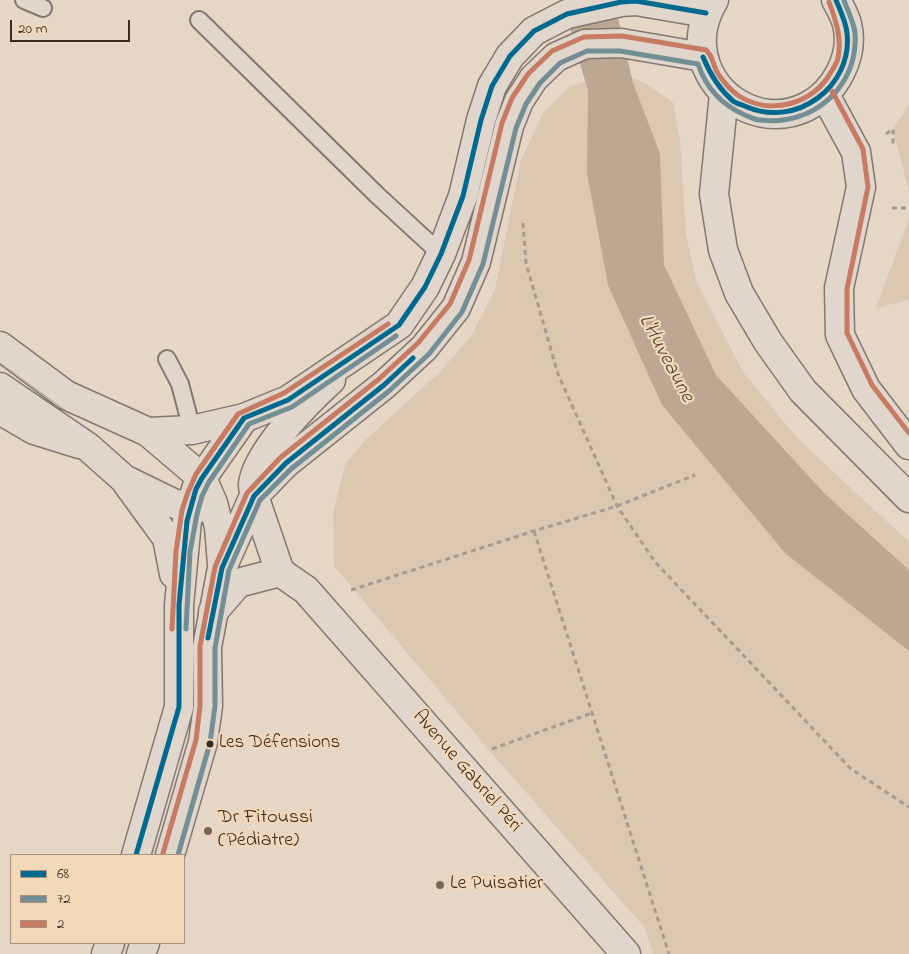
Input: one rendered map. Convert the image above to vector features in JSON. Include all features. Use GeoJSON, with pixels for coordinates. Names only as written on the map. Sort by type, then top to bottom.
{"type":"FeatureCollection","features":[{"type":"Feature","properties":{"kind":"main road"},"geometry":{"type":"LineString","coordinates":[[148,432],[192,430],[251,415],[288,400],[399,325],[425,287],[441,254],[463,196],[481,120],[492,86],[510,56],[534,31],[567,14],[621,2],[636,1],[710,6],[701,35],[703,57],[711,77],[724,94],[742,106],[763,113],[785,113],[806,107],[825,95],[840,75],[848,50],[847,25],[836,0]]}},
{"type":"Feature","properties":{"kind":"main road"},"geometry":{"type":"LineString","coordinates":[[124,479],[175,504],[203,508],[226,510],[254,496],[286,463],[384,384],[424,348],[456,308],[476,262],[509,126],[519,101],[534,78],[556,57],[585,44],[621,43],[641,45],[703,57]]}},
{"type":"Feature","properties":{"kind":"main road"},"geometry":{"type":"LineString","coordinates":[[724,94],[714,194],[723,250],[739,293],[768,342],[803,391],[909,498]]}},
{"type":"Feature","properties":{"kind":"main road"},"geometry":{"type":"LineString","coordinates":[[825,95],[856,152],[861,187],[840,288],[840,335],[866,389],[909,445]]}},
{"type":"Feature","properties":{"kind":"main road"},"geometry":{"type":"LineString","coordinates":[[0,346],[66,395],[148,432],[202,478]]}},
{"type":"Feature","properties":{"kind":"main road"},"geometry":{"type":"LineString","coordinates":[[213,612],[238,583],[280,572],[254,496],[253,484],[263,457],[296,414],[359,353]]}},
{"type":"Feature","properties":{"kind":"main road"},"geometry":{"type":"LineString","coordinates":[[0,387],[88,447],[124,479],[167,538],[179,604]]}},
{"type":"Feature","properties":{"kind":"main road"},"geometry":{"type":"LineString","coordinates":[[0,410],[34,430],[88,447]]}},
{"type":"Feature","properties":{"kind":"main road"},"geometry":{"type":"LineString","coordinates":[[222,568],[219,526],[203,508],[196,489],[202,478],[251,415]]}},
{"type":"Feature","properties":{"kind":"main road"},"geometry":{"type":"LineString","coordinates":[[170,854],[203,742],[208,706],[206,647],[222,568],[254,496]]}},
{"type":"Feature","properties":{"kind":"main road"},"geometry":{"type":"LineString","coordinates":[[136,854],[179,707],[179,604],[187,522],[203,508]]}},
{"type":"Feature","properties":{"kind":"main road","name":"Avenue Gabriel Péri"},"geometry":{"type":"LineString","coordinates":[[280,572],[306,590],[626,954]]}},
{"type":"Feature","properties":{"kind":"lane"},"geometry":{"type":"LineString","coordinates":[[24,0],[42,8]]}},
{"type":"Feature","properties":{"kind":"lane"},"geometry":{"type":"LineString","coordinates":[[199,20],[370,188],[441,254]]}},
{"type":"Feature","properties":{"kind":"lane"},"geometry":{"type":"LineString","coordinates":[[167,359],[180,384],[192,430]]}},
{"type":"Feature","properties":{"kind":"path"},"geometry":{"type":"LineString","coordinates":[[523,219],[526,263],[558,374],[617,506],[655,562],[851,768],[909,807]]}},
{"type":"Feature","properties":{"kind":"path"},"geometry":{"type":"LineString","coordinates":[[346,592],[617,506],[695,475]]}},
{"type":"Feature","properties":{"kind":"path"},"geometry":{"type":"LineString","coordinates":[[534,531],[669,954]]}},
{"type":"Feature","properties":{"kind":"path"},"geometry":{"type":"LineString","coordinates":[[462,768],[489,750],[592,713]]}},
{"type":"Feature","properties":{"kind":"shaded area"},"geometry":{"type":"Polygon","coordinates":[[[618,72],[643,82],[673,102],[680,140],[686,234],[696,281],[743,372],[798,439],[909,542],[909,954],[653,954],[645,928],[489,750],[334,566],[333,513],[345,465],[363,442],[440,372],[471,336],[495,290],[521,160],[543,113],[570,86],[618,72]]]}},
{"type":"Feature","properties":{"kind":"shaded area"},"geometry":{"type":"Polygon","coordinates":[[[909,105],[909,192],[893,129],[909,105]]]}},
{"type":"Feature","properties":{"kind":"shaded area"},"geometry":{"type":"Polygon","coordinates":[[[909,219],[909,300],[876,308],[909,219]]]}},
{"type":"Feature","properties":{"kind":"water","name":"L'Huveaune"},"geometry":{"type":"Polygon","coordinates":[[[562,0],[614,0],[633,83],[660,154],[664,265],[716,375],[825,494],[909,570],[909,651],[785,553],[662,405],[608,285],[587,173],[588,91],[562,0]]]}},
{"type":"Feature","properties":{"kind":"tram line"},"geometry":{"type":"LineString","coordinates":[[0,363],[66,411]]}},
{"type":"Feature","properties":{"kind":"transit line","name":"68"},"geometry":{"type":"LineString","coordinates":[[703,57],[719,86],[736,103],[766,112],[784,112],[802,107],[818,98],[831,86],[841,70],[846,53],[847,33],[836,0]]}},
{"type":"Feature","properties":{"kind":"transit line","name":"72"},"geometry":{"type":"LineString","coordinates":[[178,854],[210,743],[215,706],[215,648],[229,570],[260,500],[291,469],[389,391],[429,354],[462,312],[483,264],[516,128],[526,104],[540,83],[560,63],[587,51],[620,51],[698,64],[705,81],[716,95],[729,106],[752,118],[758,120],[779,120],[797,117],[814,110],[829,99],[840,86],[849,70],[854,53],[855,33],[844,0]]}},
{"type":"Feature","properties":{"kind":"transit line","name":"68"},"geometry":{"type":"LineString","coordinates":[[136,854],[179,707],[179,605],[187,521],[196,489],[202,478],[244,418],[288,400],[399,325],[425,287],[441,254],[463,196],[481,120],[492,86],[510,56],[534,31],[567,14],[621,2],[636,1],[706,13]]}},
{"type":"Feature","properties":{"kind":"transit line","name":"2"},"geometry":{"type":"LineString","coordinates":[[163,853],[196,740],[200,706],[200,646],[215,567],[247,493],[281,457],[379,379],[418,343],[450,304],[469,260],[502,123],[512,98],[528,74],[552,51],[584,37],[622,36],[706,50],[720,77],[739,96],[751,102],[764,105],[790,104],[814,92],[823,83],[837,62],[839,37],[829,2]]}},
{"type":"Feature","properties":{"kind":"transit line","name":"2"},"geometry":{"type":"LineString","coordinates":[[832,91],[863,149],[868,187],[847,289],[847,333],[872,385],[909,433]]}},
{"type":"Feature","properties":{"kind":"transit line","name":"2"},"geometry":{"type":"LineString","coordinates":[[172,629],[176,551],[182,510],[196,474],[238,414],[284,393],[388,324]]}},
{"type":"Feature","properties":{"kind":"transit line","name":"72"},"geometry":{"type":"LineString","coordinates":[[186,629],[190,552],[202,496],[209,482],[249,424],[292,407],[396,336]]}},
{"type":"Feature","properties":{"kind":"transit line","name":"68"},"geometry":{"type":"LineString","coordinates":[[208,638],[222,568],[254,496],[286,463],[384,385],[413,358]]}},
{"type":"Feature","properties":{"kind":"place","name":"Les Défensions"},"geometry":{"type":"Point","coordinates":[210,744]}},
{"type":"Feature","properties":{"kind":"place","name":"Dr Fitoussi (Pédiatre)"},"geometry":{"type":"Point","coordinates":[208,831]}},
{"type":"Feature","properties":{"kind":"place","name":"Le Puisatier"},"geometry":{"type":"Point","coordinates":[440,885]}}]}
